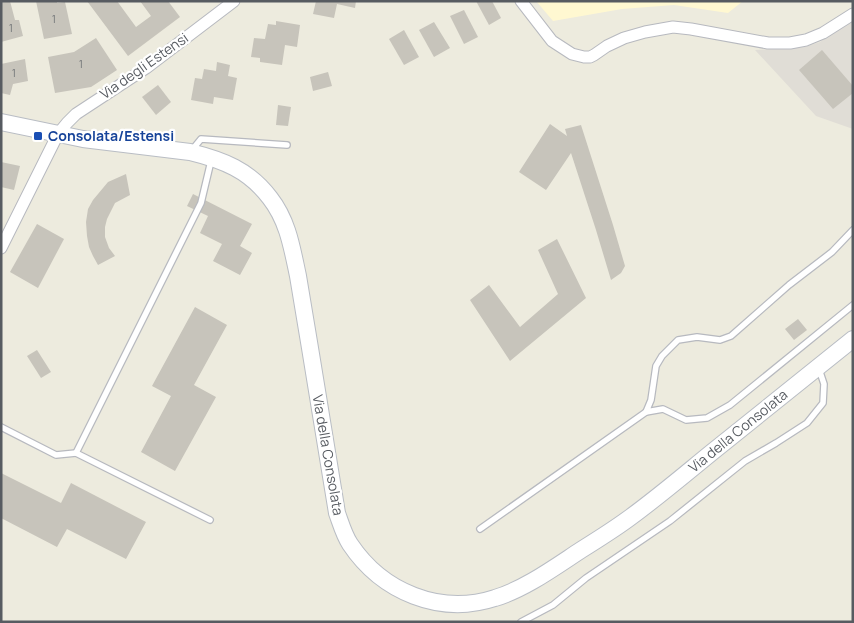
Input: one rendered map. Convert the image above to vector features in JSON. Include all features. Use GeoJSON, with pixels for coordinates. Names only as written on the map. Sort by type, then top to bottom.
{"type":"FeatureCollection","features":[{"type":"Feature","properties":{"kind":"main road","name":"Via della Consolata"},"geometry":{"type":"LineString","coordinates":[[1,122],[109,143],[190,152],[229,164],[258,184],[276,207],[287,229],[292,246],[337,513],[345,534],[350,544],[371,570],[405,593],[422,599],[438,603],[474,603],[507,594],[538,577],[628,520],[853,339]]}},
{"type":"Feature","properties":{"kind":"street","name":"Via degli Estensi"},"geometry":{"type":"LineString","coordinates":[[1,248],[58,134],[67,123],[76,114],[146,68],[234,1]]}},
{"type":"Feature","properties":{"kind":"street"},"geometry":{"type":"LineString","coordinates":[[521,1],[552,41],[572,54],[584,57],[590,57],[624,38],[645,32],[672,28],[691,29],[768,43],[790,43],[806,40],[823,33],[853,14]]}},
{"type":"Feature","properties":{"kind":"lane"},"geometry":{"type":"LineString","coordinates":[[190,152],[201,139],[287,145]]}},
{"type":"Feature","properties":{"kind":"lane"},"geometry":{"type":"LineString","coordinates":[[76,452],[201,203],[211,158]]}},
{"type":"Feature","properties":{"kind":"lane"},"geometry":{"type":"LineString","coordinates":[[646,412],[651,400],[656,366],[662,356],[678,340],[697,337],[720,340],[731,336],[832,252],[853,230]]}},
{"type":"Feature","properties":{"kind":"lane"},"geometry":{"type":"LineString","coordinates":[[480,529],[646,412],[663,409],[686,420],[707,418],[730,404],[853,305]]}},
{"type":"Feature","properties":{"kind":"lane"},"geometry":{"type":"LineString","coordinates":[[521,622],[553,605],[586,578],[670,521],[745,461],[807,424],[822,403],[824,384],[818,367]]}},
{"type":"Feature","properties":{"kind":"lane"},"geometry":{"type":"LineString","coordinates":[[1,426],[56,455],[76,452],[210,520]]}},
{"type":"Feature","properties":{"kind":"shaded area"},"geometry":{"type":"Polygon","coordinates":[[[536,1],[743,1],[728,13],[674,5],[622,9],[553,21],[536,1]]]}},
{"type":"Feature","properties":{"kind":"shaded area"},"geometry":{"type":"Polygon","coordinates":[[[853,19],[853,129],[816,116],[755,50],[805,47],[820,42],[853,19]]]}},
{"type":"Feature","properties":{"kind":"building"},"geometry":{"type":"Polygon","coordinates":[[[1,1],[10,1],[15,20],[19,20],[23,36],[1,42],[1,1]]]}},
{"type":"Feature","properties":{"kind":"building"},"geometry":{"type":"Polygon","coordinates":[[[36,1],[65,2],[72,34],[44,39],[36,1]]]}},
{"type":"Feature","properties":{"kind":"building"},"geometry":{"type":"Polygon","coordinates":[[[87,1],[117,1],[136,27],[151,16],[140,1],[168,1],[180,17],[128,56],[87,1]]]}},
{"type":"Feature","properties":{"kind":"building"},"geometry":{"type":"Polygon","coordinates":[[[316,1],[356,1],[355,8],[337,4],[334,18],[313,14],[316,1]]]}},
{"type":"Feature","properties":{"kind":"building"},"geometry":{"type":"Polygon","coordinates":[[[476,1],[492,1],[501,18],[489,25],[476,1]]]}},
{"type":"Feature","properties":{"kind":"building"},"geometry":{"type":"Polygon","coordinates":[[[464,10],[478,37],[464,44],[450,16],[464,10]]]}},
{"type":"Feature","properties":{"kind":"building"},"geometry":{"type":"Polygon","coordinates":[[[276,21],[300,25],[297,47],[285,45],[282,65],[260,62],[260,58],[251,57],[254,38],[265,39],[268,24],[276,25],[276,21]]]}},
{"type":"Feature","properties":{"kind":"building"},"geometry":{"type":"Polygon","coordinates":[[[434,22],[450,48],[434,57],[419,30],[434,22]]]}},
{"type":"Feature","properties":{"kind":"building"},"geometry":{"type":"Polygon","coordinates":[[[404,30],[419,57],[404,65],[389,39],[404,30]]]}},
{"type":"Feature","properties":{"kind":"building"},"geometry":{"type":"Polygon","coordinates":[[[96,38],[117,70],[91,87],[55,93],[48,57],[74,52],[96,38]]]}},
{"type":"Feature","properties":{"kind":"building"},"geometry":{"type":"Polygon","coordinates":[[[822,50],[853,86],[853,93],[833,109],[799,70],[822,50]]]}},
{"type":"Feature","properties":{"kind":"building"},"geometry":{"type":"Polygon","coordinates":[[[25,59],[28,81],[13,84],[10,95],[1,93],[1,64],[25,59]]]}},
{"type":"Feature","properties":{"kind":"building"},"geometry":{"type":"Polygon","coordinates":[[[217,62],[230,65],[228,76],[237,78],[233,100],[214,97],[213,104],[191,100],[195,78],[202,79],[204,69],[216,71],[217,62]]]}},
{"type":"Feature","properties":{"kind":"building"},"geometry":{"type":"Polygon","coordinates":[[[328,72],[332,86],[313,91],[310,77],[328,72]]]}},
{"type":"Feature","properties":{"kind":"building"},"geometry":{"type":"Polygon","coordinates":[[[158,85],[171,102],[156,115],[142,97],[158,85]]]}},
{"type":"Feature","properties":{"kind":"building"},"geometry":{"type":"Polygon","coordinates":[[[278,105],[291,107],[288,126],[276,125],[278,105]]]}},
{"type":"Feature","properties":{"kind":"building"},"geometry":{"type":"Polygon","coordinates":[[[550,124],[567,136],[565,129],[581,125],[625,266],[621,273],[611,280],[571,153],[546,190],[519,172],[550,124]]]}},
{"type":"Feature","properties":{"kind":"building"},"geometry":{"type":"Polygon","coordinates":[[[1,162],[20,166],[14,190],[1,187],[1,162]]]}},
{"type":"Feature","properties":{"kind":"building"},"geometry":{"type":"Polygon","coordinates":[[[126,174],[130,195],[115,203],[105,227],[105,237],[109,248],[115,256],[98,265],[89,247],[87,236],[86,222],[88,209],[108,182],[126,174]]]}},
{"type":"Feature","properties":{"kind":"building"},"geometry":{"type":"Polygon","coordinates":[[[193,194],[252,224],[240,246],[252,253],[240,275],[213,261],[222,244],[200,233],[208,216],[187,206],[193,194]]]}},
{"type":"Feature","properties":{"kind":"building"},"geometry":{"type":"Polygon","coordinates":[[[37,224],[64,239],[38,288],[10,272],[37,224]]]}},
{"type":"Feature","properties":{"kind":"building"},"geometry":{"type":"Polygon","coordinates":[[[557,239],[586,298],[510,361],[470,300],[489,285],[520,327],[558,294],[538,250],[557,239]]]}},
{"type":"Feature","properties":{"kind":"building"},"geometry":{"type":"Polygon","coordinates":[[[195,307],[227,325],[194,385],[216,397],[175,471],[141,452],[171,396],[152,386],[195,307]]]}},
{"type":"Feature","properties":{"kind":"building"},"geometry":{"type":"Polygon","coordinates":[[[798,319],[807,330],[794,340],[785,329],[798,319]]]}},
{"type":"Feature","properties":{"kind":"building"},"geometry":{"type":"Polygon","coordinates":[[[37,350],[51,372],[41,378],[27,356],[37,350]]]}},
{"type":"Feature","properties":{"kind":"building"},"geometry":{"type":"Polygon","coordinates":[[[1,473],[61,503],[71,483],[146,522],[126,559],[67,529],[57,547],[1,518],[1,473]]]}},
{"type":"Feature","properties":{"kind":"place","name":"Consolata/Estensi"},"geometry":{"type":"Point","coordinates":[38,136]}}]}
